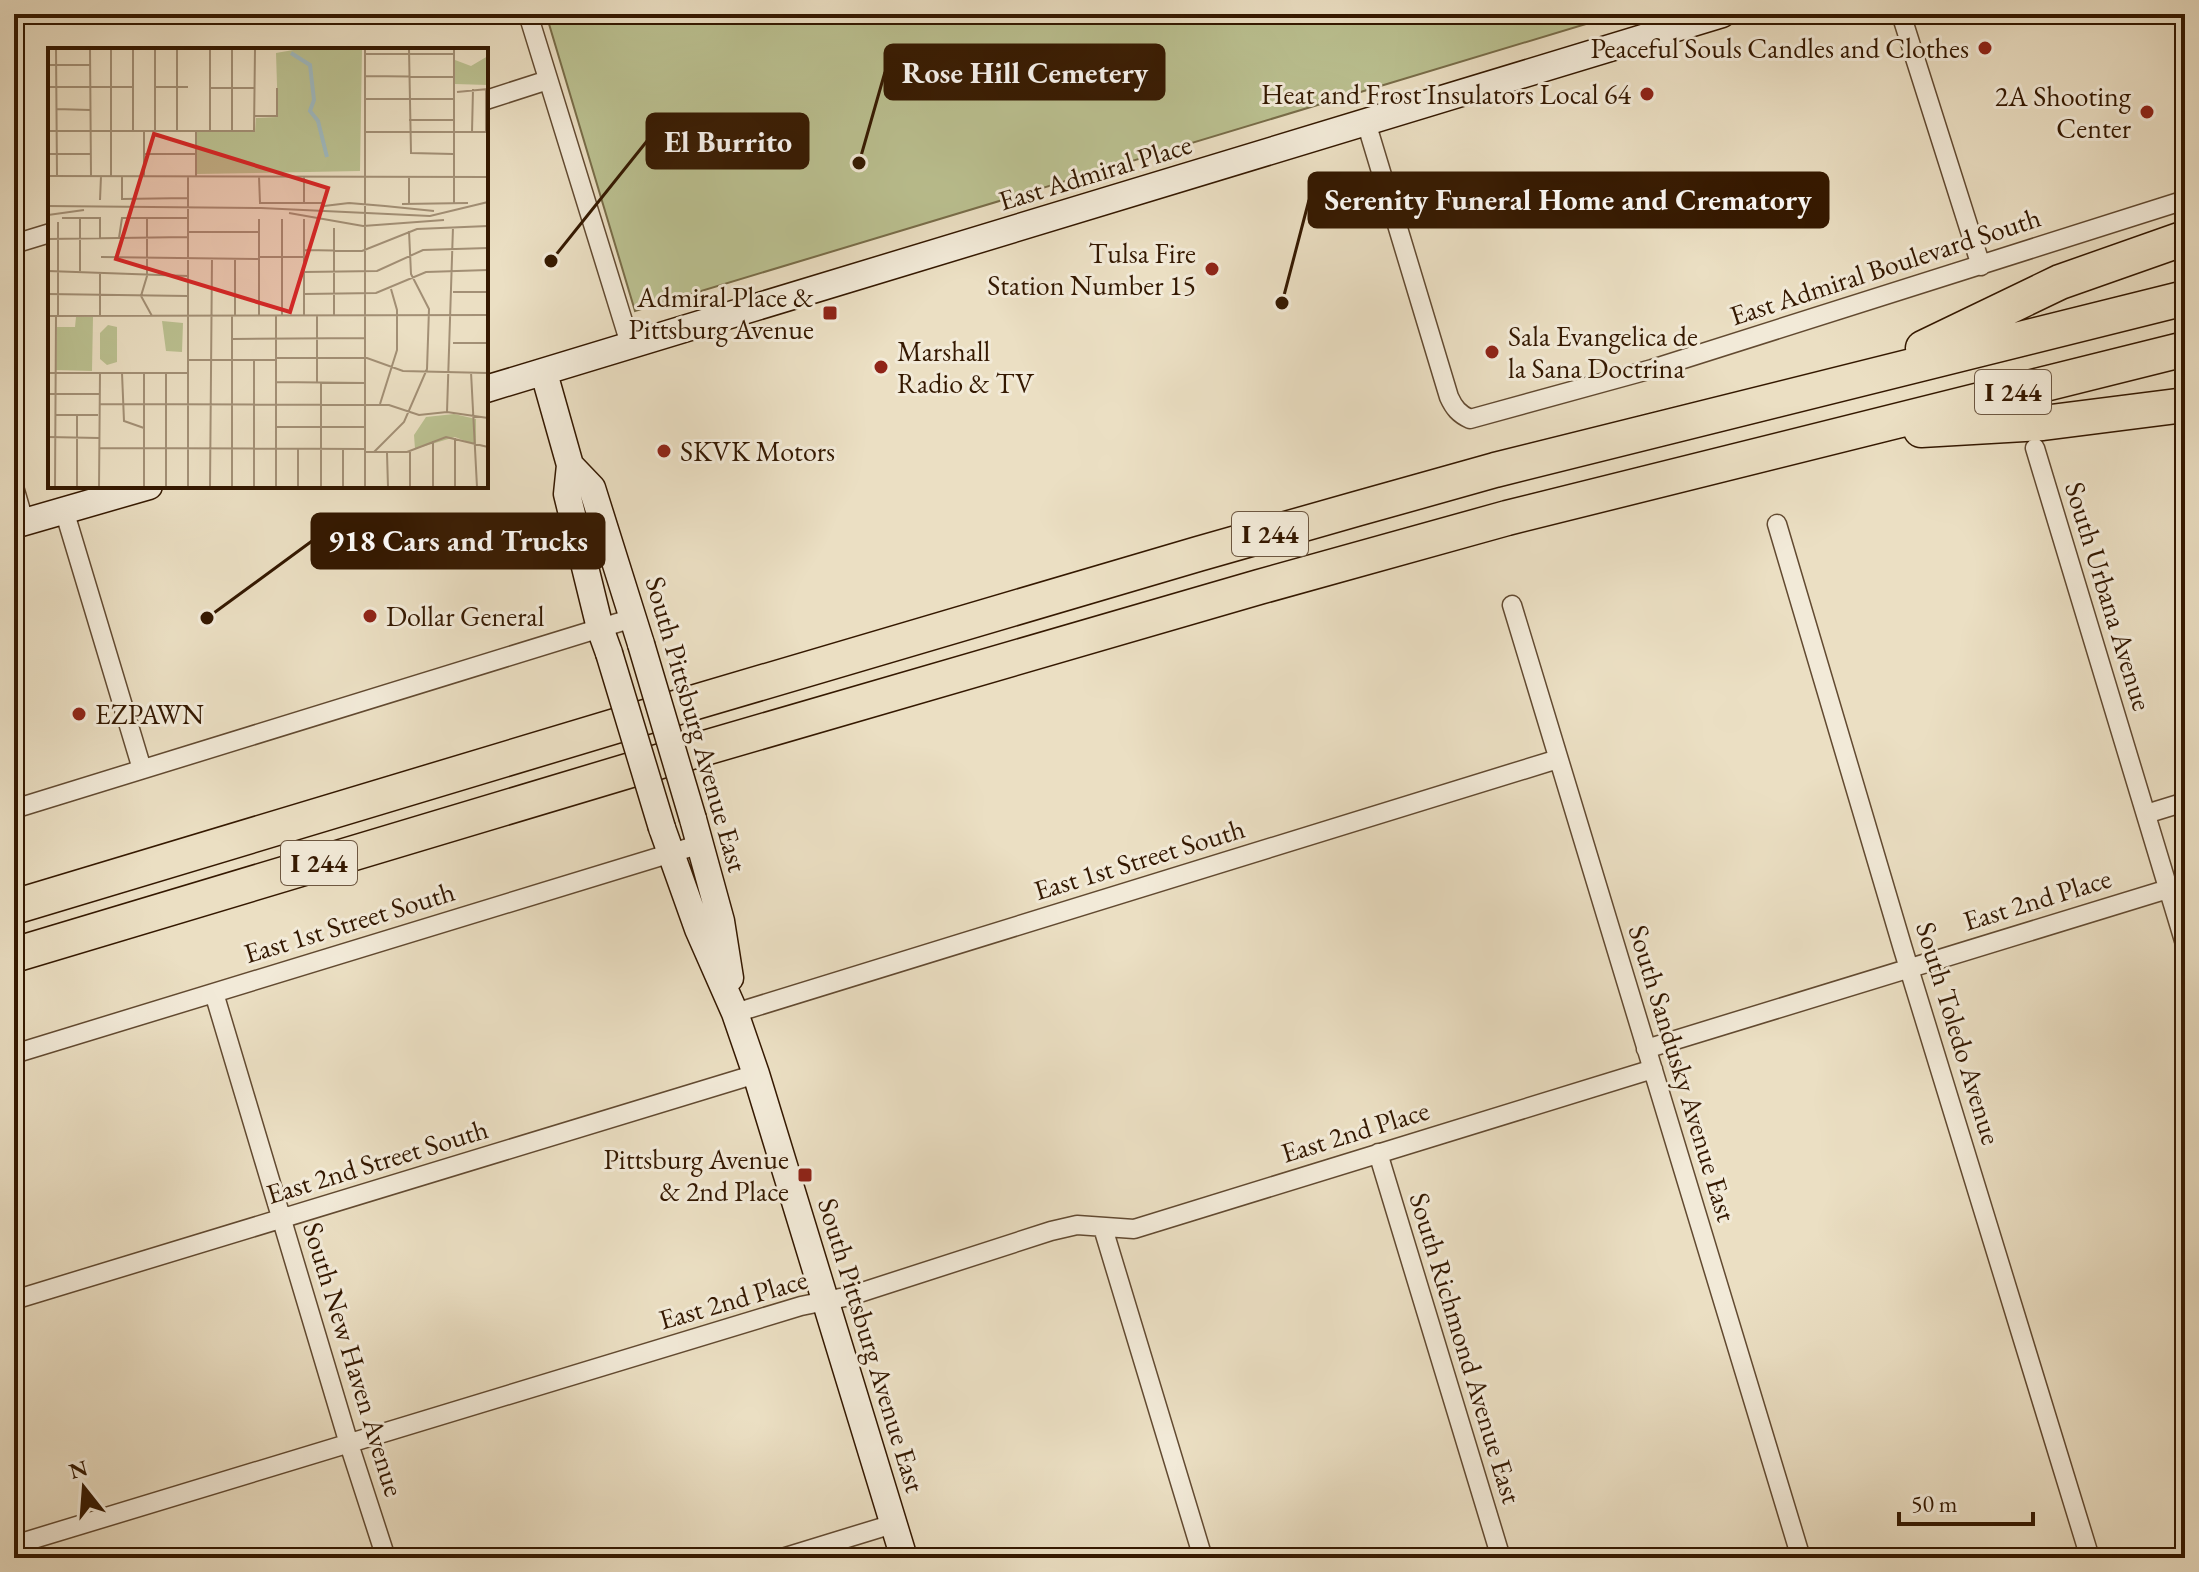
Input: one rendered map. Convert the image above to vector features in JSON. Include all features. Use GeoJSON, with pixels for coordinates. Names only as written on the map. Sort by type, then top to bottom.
{"type":"FeatureCollection","features":[{"type":"Feature","properties":{"kind":"highway"},"geometry":{"type":"LineString","coordinates":[[1862,378],[2060,282],[2185,238]]}},
{"type":"Feature","properties":{"kind":"highway","name":"I 244"},"geometry":{"type":"LineString","coordinates":[[14,907],[697,701],[1495,470],[2185,298]]}},
{"type":"Feature","properties":{"kind":"highway","name":"I 244"},"geometry":{"type":"LineString","coordinates":[[14,955],[691,752],[1259,587],[1507,518],[2185,349]]}},
{"type":"Feature","properties":{"kind":"highway"},"geometry":{"type":"LineString","coordinates":[[1841,434],[2043,423],[2185,405]]}},
{"type":"Feature","properties":{"kind":"street"},"geometry":{"type":"LineString","coordinates":[[528,14],[631,347]]}},
{"type":"Feature","properties":{"kind":"street","name":"East Admiral Place"},"geometry":{"type":"LineString","coordinates":[[488,388],[1722,14]]}},
{"type":"Feature","properties":{"kind":"street"},"geometry":{"type":"LineString","coordinates":[[1901,14],[1981,266]]}},
{"type":"Feature","properties":{"kind":"street"},"geometry":{"type":"LineString","coordinates":[[488,99],[548,80]]}},
{"type":"Feature","properties":{"kind":"street","name":"East Admiral Boulevard South"},"geometry":{"type":"LineString","coordinates":[[1366,122],[1449,397],[1454,407],[1470,419],[1652,369],[2185,200]]}},
{"type":"Feature","properties":{"kind":"street"},"geometry":{"type":"LineString","coordinates":[[14,244],[48,234]]}},
{"type":"Feature","properties":{"kind":"street","name":"South Pittsburg Avenue East"},"geometry":{"type":"LineString","coordinates":[[544,373],[570,465],[567,494],[600,628],[670,853],[698,929],[735,1013],[756,1074],[904,1558]]}},
{"type":"Feature","properties":{"kind":"street","name":"South Urbana Avenue"},"geometry":{"type":"LineString","coordinates":[[2035,448],[2185,944]]}},
{"type":"Feature","properties":{"kind":"street","name":"South Pittsburg Avenue East"},"geometry":{"type":"LineString","coordinates":[[570,465],[592,488],[641,644],[721,921],[735,1013]]}},
{"type":"Feature","properties":{"kind":"street"},"geometry":{"type":"LineString","coordinates":[[14,487],[19,523],[142,488]]}},
{"type":"Feature","properties":{"kind":"street"},"geometry":{"type":"LineString","coordinates":[[64,510],[142,769]]}},
{"type":"Feature","properties":{"kind":"street","name":"South Toledo Avenue"},"geometry":{"type":"LineString","coordinates":[[1777,524],[2090,1558]]}},
{"type":"Feature","properties":{"kind":"street","name":"South Sandusky Avenue East"},"geometry":{"type":"LineString","coordinates":[[1512,605],[1801,1558]]}},
{"type":"Feature","properties":{"kind":"street"},"geometry":{"type":"LineString","coordinates":[[14,809],[633,618]]}},
{"type":"Feature","properties":{"kind":"street","name":"East 1st Street South"},"geometry":{"type":"LineString","coordinates":[[735,1013],[1558,759]]}},
{"type":"Feature","properties":{"kind":"street"},"geometry":{"type":"LineString","coordinates":[[2146,814],[2185,802]]}},
{"type":"Feature","properties":{"kind":"street","name":"East 1st Street South"},"geometry":{"type":"LineString","coordinates":[[14,1054],[701,844]]}},
{"type":"Feature","properties":{"kind":"street","name":"East 2nd Place"},"geometry":{"type":"LineString","coordinates":[[1646,1049],[2168,889]]}},
{"type":"Feature","properties":{"kind":"street","name":"South New Haven Avenue"},"geometry":{"type":"LineString","coordinates":[[214,993],[386,1558]]}},
{"type":"Feature","properties":{"kind":"street","name":"East 2nd Place"},"geometry":{"type":"LineString","coordinates":[[14,1545],[801,1306],[850,1296],[1051,1231],[1077,1225],[1134,1229],[1653,1069]]}},
{"type":"Feature","properties":{"kind":"street","name":"East 2nd Street South"},"geometry":{"type":"LineString","coordinates":[[14,1300],[756,1074]]}},
{"type":"Feature","properties":{"kind":"street","name":"South Richmond Avenue East"},"geometry":{"type":"LineString","coordinates":[[1378,1153],[1501,1558]]}},
{"type":"Feature","properties":{"kind":"street"},"geometry":{"type":"LineString","coordinates":[[1103,1228],[1203,1558]]}},
{"type":"Feature","properties":{"kind":"street"},"geometry":{"type":"LineString","coordinates":[[782,1558],[893,1524]]}},
{"type":"Feature","properties":{"kind":"green space"},"geometry":{"type":"Polygon","coordinates":[[[546,14],[1619,14],[635,311],[546,14]]]}},
{"type":"Feature","properties":{"kind":"place","name":"Peaceful Souls Candles and Clothes"},"geometry":{"type":"Point","coordinates":[1985,48]}},
{"type":"Feature","properties":{"kind":"place","name":"Heat and Frost Insulators Local 64"},"geometry":{"type":"Point","coordinates":[1647,94]}},
{"type":"Feature","properties":{"kind":"place","name":"2A Shooting Center"},"geometry":{"type":"Point","coordinates":[2147,112]}},
{"type":"Feature","properties":{"kind":"place","name":"Rose Hill Cemetery"},"geometry":{"type":"Point","coordinates":[859,163]}},
{"type":"Feature","properties":{"kind":"place","name":"El Burrito"},"geometry":{"type":"Point","coordinates":[551,261]}},
{"type":"Feature","properties":{"kind":"place","name":"Tulsa Fire Station Number 15"},"geometry":{"type":"Point","coordinates":[1212,269]}},
{"type":"Feature","properties":{"kind":"place","name":"Serenity Funeral Home and Crematory"},"geometry":{"type":"Point","coordinates":[1282,303]}},
{"type":"Feature","properties":{"kind":"place","name":"Admiral Place & Pittsburg Avenue"},"geometry":{"type":"Point","coordinates":[830,313]}},
{"type":"Feature","properties":{"kind":"place","name":"Sala Evangelica de la Sana Doctrina"},"geometry":{"type":"Point","coordinates":[1492,352]}},
{"type":"Feature","properties":{"kind":"place","name":"Marshall Radio & TV"},"geometry":{"type":"Point","coordinates":[881,367]}},
{"type":"Feature","properties":{"kind":"place","name":"SKVK Motors"},"geometry":{"type":"Point","coordinates":[664,451]}},
{"type":"Feature","properties":{"kind":"place","name":"Dollar General"},"geometry":{"type":"Point","coordinates":[370,616]}},
{"type":"Feature","properties":{"kind":"place","name":"918 Cars and Trucks"},"geometry":{"type":"Point","coordinates":[207,618]}},
{"type":"Feature","properties":{"kind":"place","name":"EZPAWN"},"geometry":{"type":"Point","coordinates":[79,714]}},
{"type":"Feature","properties":{"kind":"place","name":"Pittsburg Avenue & 2nd Place"},"geometry":{"type":"Point","coordinates":[805,1175]}}]}
